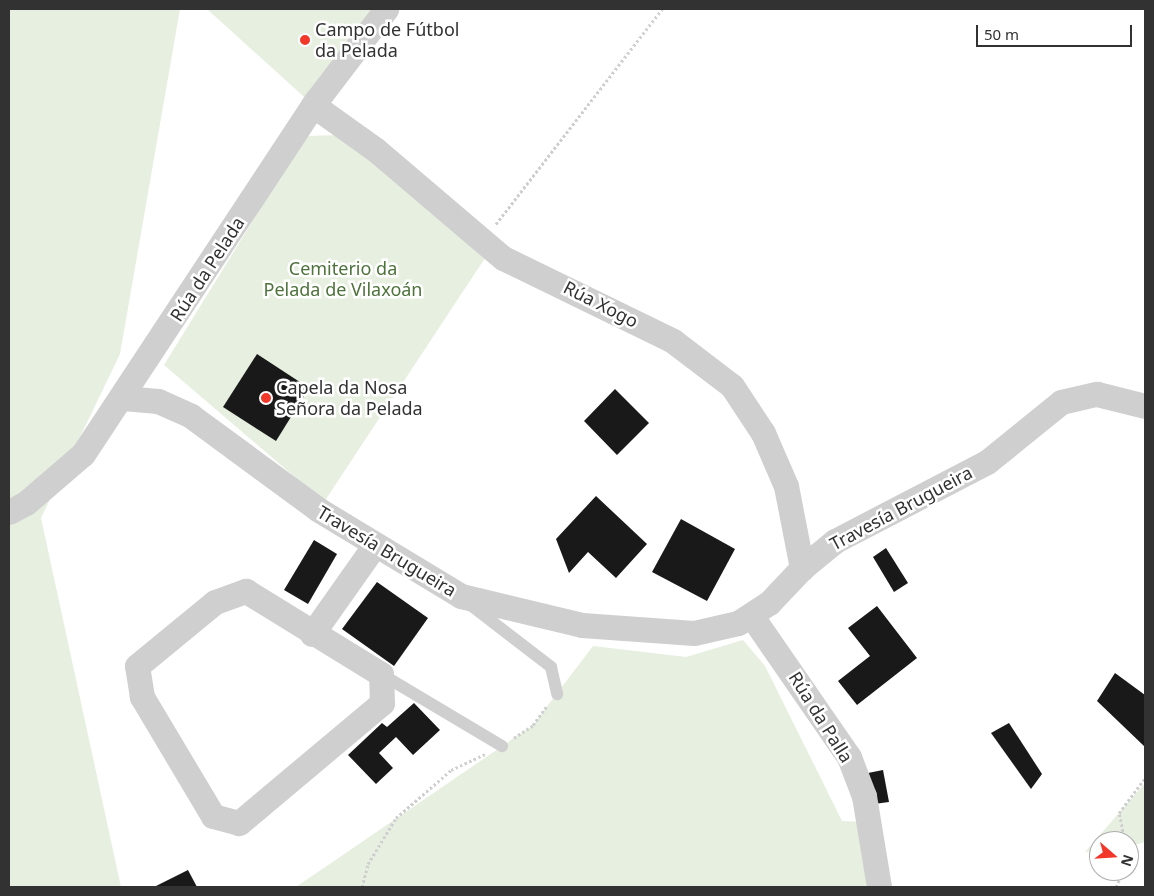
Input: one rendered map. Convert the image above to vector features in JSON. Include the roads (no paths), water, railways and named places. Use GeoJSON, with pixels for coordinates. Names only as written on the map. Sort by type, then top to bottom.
{"type":"FeatureCollection","features":[{"type":"Feature","properties":{"kind":"street","name":"Rúa da Pelada"},"geometry":{"type":"LineString","coordinates":[[9,512],[26,503],[83,454],[124,398],[313,105],[386,9]]}},
{"type":"Feature","properties":{"kind":"street","name":"Rúa Xogo"},"geometry":{"type":"LineString","coordinates":[[313,105],[376,150],[503,258],[673,341],[732,386],[763,433],[786,486],[802,568]]}},
{"type":"Feature","properties":{"kind":"street","name":"Travesía Brugueira"},"geometry":{"type":"LineString","coordinates":[[124,398],[158,401],[191,416],[319,510],[374,546],[461,596],[531,615],[644,630],[694,633],[738,623],[769,603],[802,568],[835,541],[986,462],[1061,402],[1097,394],[1145,406]]}},
{"type":"Feature","properties":{"kind":"street"},"geometry":{"type":"LineString","coordinates":[[312,634],[374,546]]}},
{"type":"Feature","properties":{"kind":"street"},"geometry":{"type":"LineString","coordinates":[[246,591],[312,634],[381,674],[382,703],[238,823],[213,816],[142,697],[137,666],[215,602],[246,591]]}},
{"type":"Feature","properties":{"kind":"street","name":"Rúa da Palla"},"geometry":{"type":"LineString","coordinates":[[750,615],[849,757],[864,796],[879,887]]}},
{"type":"Feature","properties":{"kind":"lane"},"geometry":{"type":"LineString","coordinates":[[461,596],[551,667],[556,694]]}},
{"type":"Feature","properties":{"kind":"lane"},"geometry":{"type":"LineString","coordinates":[[381,674],[502,746]]}},
{"type":"Feature","properties":{"kind":"place","name":"Campo de Fútbol da Pelada"},"geometry":{"type":"Point","coordinates":[305,40]}},
{"type":"Feature","properties":{"kind":"place","name":"Capela da Nosa Señora da Pelada"},"geometry":{"type":"Point","coordinates":[266,398]}},
{"type":"Feature","properties":{"kind":"park label","name":"Cemiterio da Pelada de Vilaxoán"},"geometry":{"type":"Point","coordinates":[343,279]}}]}
